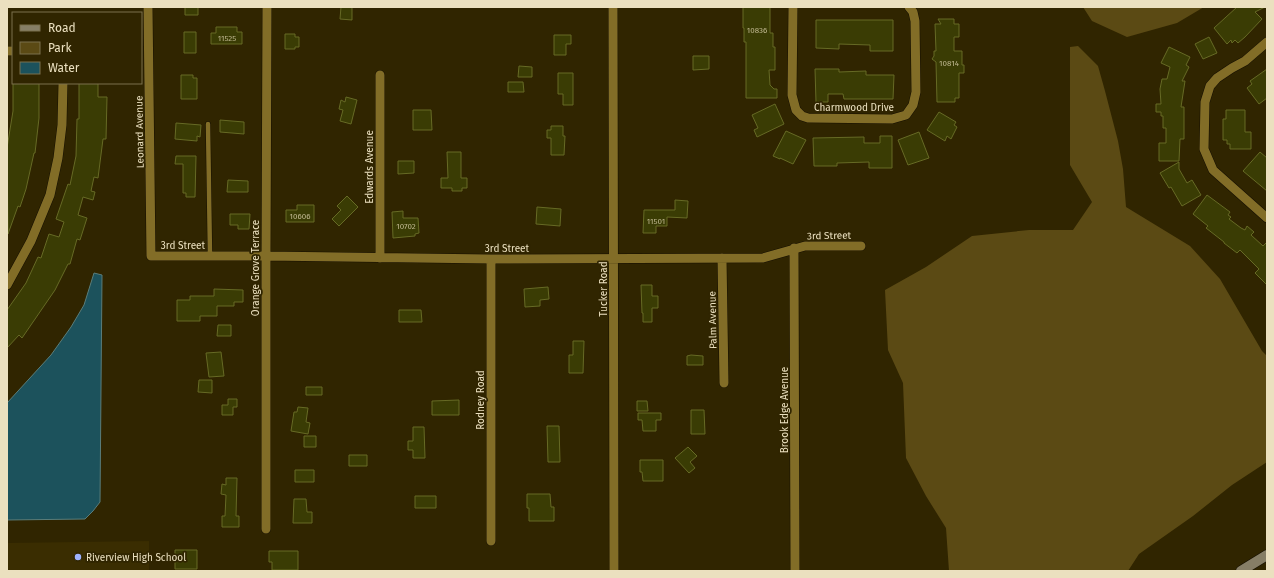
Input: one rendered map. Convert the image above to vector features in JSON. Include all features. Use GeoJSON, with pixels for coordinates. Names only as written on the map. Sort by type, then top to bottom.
{"type":"FeatureCollection","features":[{"type":"Feature","properties":{"kind":"main road"},"geometry":{"type":"LineString","coordinates":[[1241,571],[1267,555]]}},
{"type":"Feature","properties":{"kind":"street","name":"Leonard Avenue"},"geometry":{"type":"LineString","coordinates":[[148,7],[151,256]]}},
{"type":"Feature","properties":{"kind":"street","name":"Orange Grove Terrace"},"geometry":{"type":"LineString","coordinates":[[266,529],[267,7]]}},
{"type":"Feature","properties":{"kind":"street","name":"Tucker Road"},"geometry":{"type":"LineString","coordinates":[[613,7],[614,571]]}},
{"type":"Feature","properties":{"kind":"street","name":"Charmwood Drive"},"geometry":{"type":"LineString","coordinates":[[793,7],[792,95],[796,110],[802,116],[808,118],[892,119],[906,115],[913,105],[916,92],[915,21],[913,12],[909,7]]}},
{"type":"Feature","properties":{"kind":"street"},"geometry":{"type":"LineString","coordinates":[[1267,42],[1245,61],[1217,78],[1210,86],[1205,102],[1204,141],[1204,149],[1213,170],[1267,218]]}},
{"type":"Feature","properties":{"kind":"street","name":"Edwards Avenue"},"geometry":{"type":"LineString","coordinates":[[380,75],[380,258]]}},
{"type":"Feature","properties":{"kind":"street"},"geometry":{"type":"LineString","coordinates":[[7,285],[31,241],[50,195],[58,158],[62,125],[63,84]]}},
{"type":"Feature","properties":{"kind":"street","name":"3rd Street"},"geometry":{"type":"LineString","coordinates":[[151,256],[491,259],[763,258],[794,248],[811,246],[862,246]]}},
{"type":"Feature","properties":{"kind":"street","name":"Brook Edge Avenue"},"geometry":{"type":"LineString","coordinates":[[794,248],[795,571]]}},
{"type":"Feature","properties":{"kind":"street","name":"Palm Avenue"},"geometry":{"type":"LineString","coordinates":[[722,258],[724,382]]}},
{"type":"Feature","properties":{"kind":"street","name":"Rodney Road"},"geometry":{"type":"LineString","coordinates":[[491,259],[491,541]]}},
{"type":"Feature","properties":{"kind":"lane"},"geometry":{"type":"LineString","coordinates":[[208,124],[210,256]]}},
{"type":"Feature","properties":{"kind":"shaded area","name":"Riverview High School"},"geometry":{"type":"Polygon","coordinates":[[[149,541],[149,571],[7,571],[7,543],[149,541]]]}},
{"type":"Feature","properties":{"kind":"green space"},"geometry":{"type":"Polygon","coordinates":[[[1083,7],[1204,7],[1177,23],[1127,37],[1092,21],[1083,7]]]}},
{"type":"Feature","properties":{"kind":"green space"},"geometry":{"type":"Polygon","coordinates":[[[1078,46],[1098,66],[1118,141],[1123,169],[1126,207],[1190,246],[1220,279],[1262,351],[1267,356],[1267,462],[1232,485],[1193,516],[1139,554],[1128,571],[949,571],[946,528],[926,496],[906,458],[903,383],[888,350],[885,290],[926,267],[972,236],[1029,230],[1073,230],[1092,202],[1070,165],[1070,47],[1078,46]]]}},
{"type":"Feature","properties":{"kind":"water"},"geometry":{"type":"Polygon","coordinates":[[[94,273],[102,275],[100,502],[85,519],[7,520],[7,403],[51,355],[71,327],[84,305],[94,273]]]}},
{"type":"Feature","properties":{"kind":"building"},"geometry":{"type":"Polygon","coordinates":[[[185,7],[198,7],[198,15],[185,15],[185,7]]]}},
{"type":"Feature","properties":{"kind":"building"},"geometry":{"type":"Polygon","coordinates":[[[341,7],[352,7],[352,20],[340,19],[341,7]]]}},
{"type":"Feature","properties":{"kind":"building"},"geometry":{"type":"Polygon","coordinates":[[[743,7],[770,7],[770,33],[773,33],[773,47],[775,47],[775,70],[769,70],[770,85],[774,89],[777,89],[777,98],[746,98],[746,42],[744,42],[743,7]]]}},
{"type":"Feature","properties":{"kind":"building"},"geometry":{"type":"Polygon","coordinates":[[[1237,7],[1265,7],[1255,12],[1262,19],[1245,37],[1238,43],[1235,40],[1232,43],[1231,40],[1227,44],[1214,28],[1237,7]]]}},
{"type":"Feature","properties":{"kind":"building"},"geometry":{"type":"Polygon","coordinates":[[[938,19],[954,19],[954,24],[959,24],[959,37],[954,37],[954,51],[962,51],[962,65],[964,65],[964,73],[959,73],[959,98],[955,98],[955,102],[937,102],[936,62],[932,59],[934,56],[934,51],[936,51],[935,24],[941,24],[938,19]]]}},
{"type":"Feature","properties":{"kind":"building"},"geometry":{"type":"Polygon","coordinates":[[[816,20],[893,20],[893,51],[870,51],[870,45],[839,44],[839,49],[816,48],[816,20]]]}},
{"type":"Feature","properties":{"kind":"building"},"geometry":{"type":"Polygon","coordinates":[[[216,27],[237,27],[237,32],[242,32],[242,44],[211,44],[211,33],[216,33],[216,27]]]}},
{"type":"Feature","properties":{"kind":"building"},"geometry":{"type":"Polygon","coordinates":[[[184,32],[196,32],[196,53],[184,53],[184,32]]]}},
{"type":"Feature","properties":{"kind":"building"},"geometry":{"type":"Polygon","coordinates":[[[285,34],[295,34],[295,37],[299,37],[299,47],[295,47],[295,49],[285,49],[285,34]]]}},
{"type":"Feature","properties":{"kind":"building"},"geometry":{"type":"Polygon","coordinates":[[[554,35],[571,35],[571,44],[566,44],[566,55],[554,55],[554,35]]]}},
{"type":"Feature","properties":{"kind":"building"},"geometry":{"type":"Polygon","coordinates":[[[1209,37],[1217,53],[1203,59],[1195,44],[1209,37]]]}},
{"type":"Feature","properties":{"kind":"building"},"geometry":{"type":"Polygon","coordinates":[[[1169,47],[1190,57],[1186,65],[1189,67],[1182,81],[1185,81],[1181,107],[1184,107],[1184,139],[1180,139],[1179,161],[1159,161],[1159,143],[1166,143],[1166,128],[1163,128],[1163,116],[1161,116],[1161,112],[1156,112],[1156,104],[1161,104],[1160,89],[1162,79],[1167,79],[1170,67],[1161,63],[1169,47]]]}},
{"type":"Feature","properties":{"kind":"building"},"geometry":{"type":"Polygon","coordinates":[[[693,56],[709,56],[709,69],[693,70],[693,56]]]}},
{"type":"Feature","properties":{"kind":"building"},"geometry":{"type":"Polygon","coordinates":[[[519,66],[532,67],[532,77],[518,77],[519,66]]]}},
{"type":"Feature","properties":{"kind":"building"},"geometry":{"type":"Polygon","coordinates":[[[815,69],[839,69],[839,72],[866,71],[866,75],[894,75],[893,99],[844,99],[843,94],[828,94],[828,102],[816,102],[815,69]]]}},
{"type":"Feature","properties":{"kind":"building"},"geometry":{"type":"Polygon","coordinates":[[[1267,69],[1267,98],[1259,104],[1247,88],[1252,84],[1250,81],[1267,69]]]}},
{"type":"Feature","properties":{"kind":"building"},"geometry":{"type":"Polygon","coordinates":[[[558,73],[573,73],[573,105],[563,105],[563,94],[558,94],[558,73]]]}},
{"type":"Feature","properties":{"kind":"building"},"geometry":{"type":"Polygon","coordinates":[[[181,75],[193,75],[193,78],[197,78],[197,99],[181,99],[181,75]]]}},
{"type":"Feature","properties":{"kind":"building"},"geometry":{"type":"Polygon","coordinates":[[[508,82],[523,82],[524,92],[508,92],[508,82]]]}},
{"type":"Feature","properties":{"kind":"building"},"geometry":{"type":"Polygon","coordinates":[[[13,84],[39,84],[39,118],[35,153],[20,207],[18,206],[8,234],[7,148],[13,111],[13,84]]]}},
{"type":"Feature","properties":{"kind":"building"},"geometry":{"type":"Polygon","coordinates":[[[79,84],[98,84],[98,97],[107,97],[106,139],[103,139],[98,178],[94,177],[91,191],[95,192],[93,200],[83,197],[78,215],[87,218],[80,240],[77,239],[70,264],[68,264],[55,290],[22,338],[19,335],[7,348],[7,310],[26,283],[38,257],[41,258],[49,234],[59,237],[64,222],[56,219],[68,184],[70,185],[76,156],[77,119],[79,119],[79,84]]]}},
{"type":"Feature","properties":{"kind":"building"},"geometry":{"type":"Polygon","coordinates":[[[346,97],[357,100],[351,124],[340,121],[343,110],[339,109],[341,100],[345,102],[346,97]]]}},
{"type":"Feature","properties":{"kind":"building"},"geometry":{"type":"Polygon","coordinates":[[[775,104],[784,124],[757,137],[754,130],[758,128],[752,115],[775,104]]]}},
{"type":"Feature","properties":{"kind":"building"},"geometry":{"type":"Polygon","coordinates":[[[413,110],[431,110],[432,130],[413,130],[413,110]]]}},
{"type":"Feature","properties":{"kind":"building"},"geometry":{"type":"Polygon","coordinates":[[[1226,110],[1245,110],[1245,132],[1251,132],[1251,149],[1230,149],[1230,144],[1227,144],[1227,140],[1223,140],[1223,119],[1226,119],[1226,110]]]}},
{"type":"Feature","properties":{"kind":"building"},"geometry":{"type":"Polygon","coordinates":[[[939,112],[956,122],[954,125],[957,127],[951,139],[947,136],[945,141],[927,130],[939,112]]]}},
{"type":"Feature","properties":{"kind":"building"},"geometry":{"type":"Polygon","coordinates":[[[220,120],[244,122],[244,134],[220,132],[220,120]]]}},
{"type":"Feature","properties":{"kind":"building"},"geometry":{"type":"Polygon","coordinates":[[[176,123],[201,125],[200,137],[197,136],[197,141],[175,139],[176,123]]]}},
{"type":"Feature","properties":{"kind":"building"},"geometry":{"type":"Polygon","coordinates":[[[551,126],[563,126],[563,136],[565,136],[564,155],[551,155],[551,138],[547,138],[547,130],[551,130],[551,126]]]}},
{"type":"Feature","properties":{"kind":"building"},"geometry":{"type":"Polygon","coordinates":[[[786,131],[806,140],[793,164],[773,156],[786,131]]]}},
{"type":"Feature","properties":{"kind":"building"},"geometry":{"type":"Polygon","coordinates":[[[919,132],[929,158],[908,165],[898,140],[919,132]]]}},
{"type":"Feature","properties":{"kind":"building"},"geometry":{"type":"Polygon","coordinates":[[[880,136],[892,136],[892,168],[869,168],[869,162],[837,163],[837,166],[814,166],[813,138],[864,137],[864,143],[880,143],[880,136]]]}},
{"type":"Feature","properties":{"kind":"building"},"geometry":{"type":"Polygon","coordinates":[[[447,152],[461,152],[461,178],[467,178],[467,188],[462,188],[462,191],[452,191],[452,188],[441,188],[441,178],[448,178],[447,152]]]}},
{"type":"Feature","properties":{"kind":"building"},"geometry":{"type":"Polygon","coordinates":[[[1260,152],[1267,158],[1267,191],[1243,171],[1260,152]]]}},
{"type":"Feature","properties":{"kind":"building"},"geometry":{"type":"Polygon","coordinates":[[[176,156],[196,156],[195,197],[186,197],[186,193],[183,193],[183,164],[175,164],[176,156]]]}},
{"type":"Feature","properties":{"kind":"building"},"geometry":{"type":"Polygon","coordinates":[[[398,161],[414,161],[414,173],[398,174],[398,161]]]}},
{"type":"Feature","properties":{"kind":"building"},"geometry":{"type":"Polygon","coordinates":[[[1179,162],[1179,169],[1187,183],[1192,180],[1201,195],[1182,206],[1171,187],[1169,188],[1160,173],[1179,162]]]}},
{"type":"Feature","properties":{"kind":"building"},"geometry":{"type":"Polygon","coordinates":[[[228,180],[248,181],[248,192],[227,192],[228,180]]]}},
{"type":"Feature","properties":{"kind":"building"},"geometry":{"type":"Polygon","coordinates":[[[1207,195],[1230,212],[1228,215],[1231,217],[1229,219],[1241,228],[1245,230],[1247,226],[1254,232],[1251,235],[1263,246],[1267,242],[1267,285],[1255,273],[1259,269],[1240,250],[1237,253],[1206,228],[1208,226],[1193,214],[1207,195]]]}},
{"type":"Feature","properties":{"kind":"building"},"geometry":{"type":"Polygon","coordinates":[[[347,196],[358,207],[339,226],[332,219],[341,210],[337,206],[347,196]]]}},
{"type":"Feature","properties":{"kind":"building"},"geometry":{"type":"Polygon","coordinates":[[[675,200],[688,201],[687,218],[667,217],[667,226],[656,226],[656,233],[643,233],[644,210],[675,210],[675,200]]]}},
{"type":"Feature","properties":{"kind":"building"},"geometry":{"type":"Polygon","coordinates":[[[297,205],[314,205],[314,222],[286,222],[286,210],[297,210],[297,205]]]}},
{"type":"Feature","properties":{"kind":"building"},"geometry":{"type":"Polygon","coordinates":[[[537,207],[561,209],[560,226],[536,224],[537,207]]]}},
{"type":"Feature","properties":{"kind":"building"},"geometry":{"type":"Polygon","coordinates":[[[403,211],[403,218],[418,218],[419,233],[415,234],[415,236],[393,238],[392,212],[403,211]]]}},
{"type":"Feature","properties":{"kind":"building"},"geometry":{"type":"Polygon","coordinates":[[[230,214],[250,214],[249,229],[238,229],[238,225],[230,225],[230,214]]]}},
{"type":"Feature","properties":{"kind":"building"},"geometry":{"type":"Polygon","coordinates":[[[641,285],[652,285],[652,296],[658,296],[658,308],[652,308],[652,322],[643,322],[641,285]]]}},
{"type":"Feature","properties":{"kind":"building"},"geometry":{"type":"Polygon","coordinates":[[[548,287],[549,299],[540,300],[540,306],[525,307],[524,289],[548,287]]]}},
{"type":"Feature","properties":{"kind":"building"},"geometry":{"type":"Polygon","coordinates":[[[214,289],[243,290],[243,302],[234,302],[234,306],[217,306],[217,316],[200,316],[200,321],[177,321],[177,300],[190,300],[190,296],[214,296],[214,289]]]}},
{"type":"Feature","properties":{"kind":"building"},"geometry":{"type":"Polygon","coordinates":[[[399,310],[421,310],[422,322],[399,322],[399,310]]]}},
{"type":"Feature","properties":{"kind":"building"},"geometry":{"type":"Polygon","coordinates":[[[218,325],[231,325],[231,336],[217,336],[218,325]]]}},
{"type":"Feature","properties":{"kind":"building"},"geometry":{"type":"Polygon","coordinates":[[[573,341],[584,341],[583,373],[569,373],[569,355],[573,355],[573,341]]]}},
{"type":"Feature","properties":{"kind":"building"},"geometry":{"type":"Polygon","coordinates":[[[221,352],[224,376],[209,377],[206,353],[221,352]]]}},
{"type":"Feature","properties":{"kind":"building"},"geometry":{"type":"Polygon","coordinates":[[[687,356],[703,356],[703,365],[687,365],[687,356]]]}},
{"type":"Feature","properties":{"kind":"building"},"geometry":{"type":"Polygon","coordinates":[[[199,380],[212,380],[212,393],[198,392],[199,380]]]}},
{"type":"Feature","properties":{"kind":"building"},"geometry":{"type":"Polygon","coordinates":[[[306,387],[322,387],[322,395],[306,395],[306,387]]]}},
{"type":"Feature","properties":{"kind":"building"},"geometry":{"type":"Polygon","coordinates":[[[228,399],[237,399],[237,407],[233,407],[233,415],[222,415],[222,405],[228,405],[228,399]]]}},
{"type":"Feature","properties":{"kind":"building"},"geometry":{"type":"Polygon","coordinates":[[[459,400],[459,415],[432,415],[432,401],[459,400]]]}},
{"type":"Feature","properties":{"kind":"building"},"geometry":{"type":"Polygon","coordinates":[[[637,401],[647,401],[648,411],[637,411],[637,401]]]}},
{"type":"Feature","properties":{"kind":"building"},"geometry":{"type":"Polygon","coordinates":[[[298,407],[308,408],[306,422],[310,423],[308,434],[291,431],[294,412],[297,412],[298,407]]]}},
{"type":"Feature","properties":{"kind":"building"},"geometry":{"type":"Polygon","coordinates":[[[691,410],[704,410],[705,434],[691,434],[691,410]]]}},
{"type":"Feature","properties":{"kind":"building"},"geometry":{"type":"Polygon","coordinates":[[[638,413],[661,413],[661,420],[656,420],[656,431],[643,431],[642,420],[638,420],[638,413]]]}},
{"type":"Feature","properties":{"kind":"building"},"geometry":{"type":"Polygon","coordinates":[[[547,426],[559,426],[560,462],[548,462],[547,426]]]}},
{"type":"Feature","properties":{"kind":"building"},"geometry":{"type":"Polygon","coordinates":[[[413,427],[424,427],[425,458],[413,458],[413,450],[408,450],[408,441],[413,441],[413,427]]]}},
{"type":"Feature","properties":{"kind":"building"},"geometry":{"type":"Polygon","coordinates":[[[304,436],[316,436],[316,447],[304,447],[304,436]]]}},
{"type":"Feature","properties":{"kind":"building"},"geometry":{"type":"Polygon","coordinates":[[[688,447],[697,456],[690,462],[695,468],[689,473],[675,458],[688,447]]]}},
{"type":"Feature","properties":{"kind":"building"},"geometry":{"type":"Polygon","coordinates":[[[349,455],[367,455],[367,466],[349,466],[349,455]]]}},
{"type":"Feature","properties":{"kind":"building"},"geometry":{"type":"Polygon","coordinates":[[[640,460],[663,460],[663,481],[643,481],[642,472],[640,472],[640,460]]]}},
{"type":"Feature","properties":{"kind":"building"},"geometry":{"type":"Polygon","coordinates":[[[295,470],[314,470],[314,482],[295,482],[295,470]]]}},
{"type":"Feature","properties":{"kind":"building"},"geometry":{"type":"Polygon","coordinates":[[[226,478],[237,478],[236,516],[239,516],[239,527],[222,527],[222,516],[225,516],[226,495],[221,494],[222,484],[226,485],[226,478]]]}},
{"type":"Feature","properties":{"kind":"building"},"geometry":{"type":"Polygon","coordinates":[[[527,494],[550,494],[551,507],[554,507],[554,521],[529,521],[527,494]]]}},
{"type":"Feature","properties":{"kind":"building"},"geometry":{"type":"Polygon","coordinates":[[[415,496],[436,496],[436,508],[415,508],[415,496]]]}},
{"type":"Feature","properties":{"kind":"building"},"geometry":{"type":"Polygon","coordinates":[[[294,499],[306,499],[307,512],[312,512],[312,523],[293,523],[294,499]]]}},
{"type":"Feature","properties":{"kind":"building"},"geometry":{"type":"Polygon","coordinates":[[[175,550],[197,550],[197,569],[175,569],[175,550]]]}},
{"type":"Feature","properties":{"kind":"building"},"geometry":{"type":"Polygon","coordinates":[[[269,551],[298,551],[298,570],[272,570],[272,562],[269,562],[269,551]]]}},
{"type":"Feature","properties":{"kind":"place","name":"Riverview High School"},"geometry":{"type":"Point","coordinates":[78,557]}}]}
